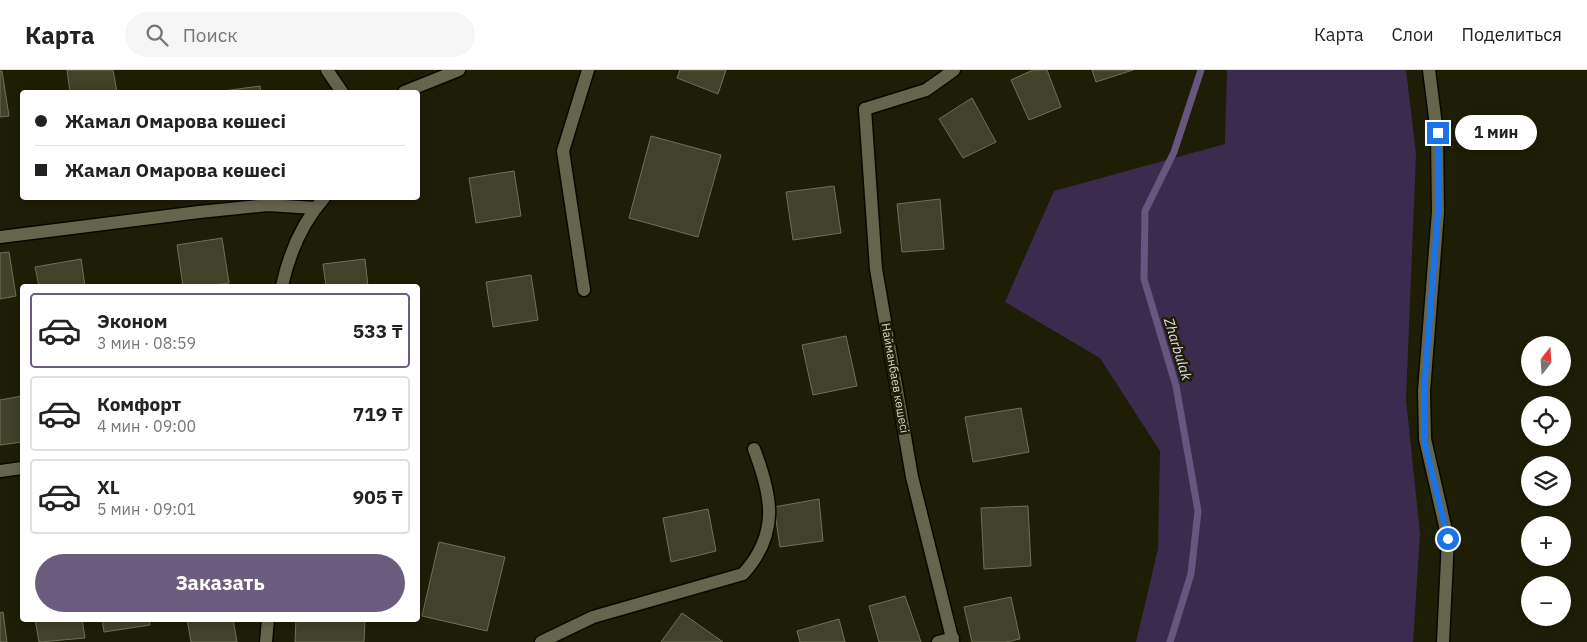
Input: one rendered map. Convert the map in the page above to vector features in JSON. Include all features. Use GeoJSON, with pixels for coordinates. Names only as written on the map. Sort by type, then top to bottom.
{"type":"FeatureCollection","features":[{"type":"Feature","properties":{"kind":"street"},"geometry":{"type":"LineString","coordinates":[[327,70],[341,90]]}},
{"type":"Feature","properties":{"kind":"street"},"geometry":{"type":"LineString","coordinates":[[409,90],[459,70]]}},
{"type":"Feature","properties":{"kind":"street"},"geometry":{"type":"LineString","coordinates":[[584,290],[563,151],[588,70]]}},
{"type":"Feature","properties":{"kind":"street","name":"Найманбаев көшесі"},"geometry":{"type":"LineString","coordinates":[[953,640],[912,478],[876,268],[865,109],[926,90],[954,70]]}},
{"type":"Feature","properties":{"kind":"street"},"geometry":{"type":"LineString","coordinates":[[1429,70],[1438,133],[1438,212],[1424,391],[1424,439],[1448,539],[1444,642]]}},
{"type":"Feature","properties":{"kind":"street"},"geometry":{"type":"LineString","coordinates":[[282,284],[288,257],[315,208],[322,200]]}},
{"type":"Feature","properties":{"kind":"street"},"geometry":{"type":"LineString","coordinates":[[0,237],[268,205],[315,208]]}},
{"type":"Feature","properties":{"kind":"street"},"geometry":{"type":"LineString","coordinates":[[541,642],[593,617],[743,574],[759,554],[768,532],[770,505],[764,476],[754,449]]}},
{"type":"Feature","properties":{"kind":"street"},"geometry":{"type":"LineString","coordinates":[[0,471],[20,468]]}},
{"type":"Feature","properties":{"kind":"street"},"geometry":{"type":"LineString","coordinates":[[266,642],[268,622]]}},
{"type":"Feature","properties":{"kind":"street"},"geometry":{"type":"LineString","coordinates":[[938,642],[953,640]]}},
{"type":"Feature","properties":{"kind":"shaded area"},"geometry":{"type":"Polygon","coordinates":[[[1227,70],[1406,70],[1416,154],[1406,399],[1420,534],[1413,642],[1136,642],[1158,549],[1160,451],[1100,358],[1005,302],[1054,191],[1225,144],[1227,70]]]}},
{"type":"Feature","properties":{"kind":"building"},"geometry":{"type":"Polygon","coordinates":[[[67,70],[113,70],[117,90],[70,90],[67,70]]]}},
{"type":"Feature","properties":{"kind":"building"},"geometry":{"type":"Polygon","coordinates":[[[680,70],[726,70],[718,94],[677,78],[680,70]]]}},
{"type":"Feature","properties":{"kind":"building"},"geometry":{"type":"Polygon","coordinates":[[[1033,70],[1047,70],[1061,107],[1029,120],[1011,80],[1033,70]]]}},
{"type":"Feature","properties":{"kind":"building"},"geometry":{"type":"Polygon","coordinates":[[[1092,70],[1133,70],[1096,82],[1092,70]]]}},
{"type":"Feature","properties":{"kind":"building"},"geometry":{"type":"Polygon","coordinates":[[[0,71],[2,71],[9,116],[0,117],[0,71]]]}},
{"type":"Feature","properties":{"kind":"building"},"geometry":{"type":"Polygon","coordinates":[[[260,86],[261,90],[231,90],[260,86]]]}},
{"type":"Feature","properties":{"kind":"building"},"geometry":{"type":"Polygon","coordinates":[[[972,98],[996,142],[963,158],[939,119],[972,98]]]}},
{"type":"Feature","properties":{"kind":"building"},"geometry":{"type":"Polygon","coordinates":[[[651,136],[721,155],[698,237],[629,218],[651,136]]]}},
{"type":"Feature","properties":{"kind":"building"},"geometry":{"type":"Polygon","coordinates":[[[514,171],[521,216],[476,223],[469,178],[514,171]]]}},
{"type":"Feature","properties":{"kind":"building"},"geometry":{"type":"Polygon","coordinates":[[[834,186],[841,233],[793,240],[786,192],[834,186]]]}},
{"type":"Feature","properties":{"kind":"building"},"geometry":{"type":"Polygon","coordinates":[[[940,199],[944,249],[902,252],[897,204],[940,199]]]}},
{"type":"Feature","properties":{"kind":"building"},"geometry":{"type":"Polygon","coordinates":[[[222,238],[229,283],[183,284],[177,245],[222,238]]]}},
{"type":"Feature","properties":{"kind":"building"},"geometry":{"type":"Polygon","coordinates":[[[9,252],[16,296],[0,299],[0,253],[9,252]]]}},
{"type":"Feature","properties":{"kind":"building"},"geometry":{"type":"Polygon","coordinates":[[[81,259],[85,284],[39,284],[35,267],[81,259]]]}},
{"type":"Feature","properties":{"kind":"building"},"geometry":{"type":"Polygon","coordinates":[[[365,259],[368,284],[326,284],[323,264],[365,259]]]}},
{"type":"Feature","properties":{"kind":"building"},"geometry":{"type":"Polygon","coordinates":[[[531,275],[538,320],[493,327],[486,282],[531,275]]]}},
{"type":"Feature","properties":{"kind":"building"},"geometry":{"type":"Polygon","coordinates":[[[846,336],[857,386],[813,395],[802,345],[846,336]]]}},
{"type":"Feature","properties":{"kind":"building"},"geometry":{"type":"Polygon","coordinates":[[[20,396],[20,442],[0,445],[0,400],[20,396]]]}},
{"type":"Feature","properties":{"kind":"building"},"geometry":{"type":"Polygon","coordinates":[[[1021,408],[1029,452],[973,462],[965,417],[1021,408]]]}},
{"type":"Feature","properties":{"kind":"building"},"geometry":{"type":"Polygon","coordinates":[[[819,499],[823,541],[780,547],[774,507],[819,499]]]}},
{"type":"Feature","properties":{"kind":"building"},"geometry":{"type":"Polygon","coordinates":[[[1028,506],[1031,566],[984,569],[981,508],[1028,506]]]}},
{"type":"Feature","properties":{"kind":"building"},"geometry":{"type":"Polygon","coordinates":[[[708,509],[716,551],[671,562],[663,518],[708,509]]]}},
{"type":"Feature","properties":{"kind":"building"},"geometry":{"type":"Polygon","coordinates":[[[439,542],[505,557],[487,631],[422,616],[439,542]]]}},
{"type":"Feature","properties":{"kind":"building"},"geometry":{"type":"Polygon","coordinates":[[[905,596],[921,642],[879,642],[869,606],[905,596]]]}},
{"type":"Feature","properties":{"kind":"building"},"geometry":{"type":"Polygon","coordinates":[[[1011,597],[1020,639],[1006,642],[972,642],[964,607],[1011,597]]]}},
{"type":"Feature","properties":{"kind":"building"},"geometry":{"type":"Polygon","coordinates":[[[3,612],[7,642],[0,642],[0,613],[3,612]]]}},
{"type":"Feature","properties":{"kind":"building"},"geometry":{"type":"Polygon","coordinates":[[[682,613],[723,642],[661,642],[682,613]]]}},
{"type":"Feature","properties":{"kind":"building"},"geometry":{"type":"Polygon","coordinates":[[[839,619],[845,642],[800,642],[797,631],[839,619]]]}},
{"type":"Feature","properties":{"kind":"building"},"geometry":{"type":"Polygon","coordinates":[[[36,622],[82,622],[85,638],[39,642],[36,622]]]}},
{"type":"Feature","properties":{"kind":"building"},"geometry":{"type":"Polygon","coordinates":[[[102,622],[150,622],[150,625],[104,632],[102,622]]]}},
{"type":"Feature","properties":{"kind":"building"},"geometry":{"type":"Polygon","coordinates":[[[188,622],[234,622],[237,642],[191,642],[188,622]]]}},
{"type":"Feature","properties":{"kind":"building"},"geometry":{"type":"Polygon","coordinates":[[[296,622],[365,622],[364,642],[295,642],[296,622]]]}},
{"type":"Feature","properties":{"kind":"waterway","name":"Zharbulak"},"geometry":{"type":"LineString","coordinates":[[1170,642],[1191,574],[1198,511],[1176,386],[1144,279],[1145,211],[1174,152],[1201,70]]}},
{"type":"Feature","properties":{"kind":"route"},"geometry":{"type":"LineString","coordinates":[[1438,133],[1438,212],[1424,391],[1424,439],[1448,539]]}}]}
